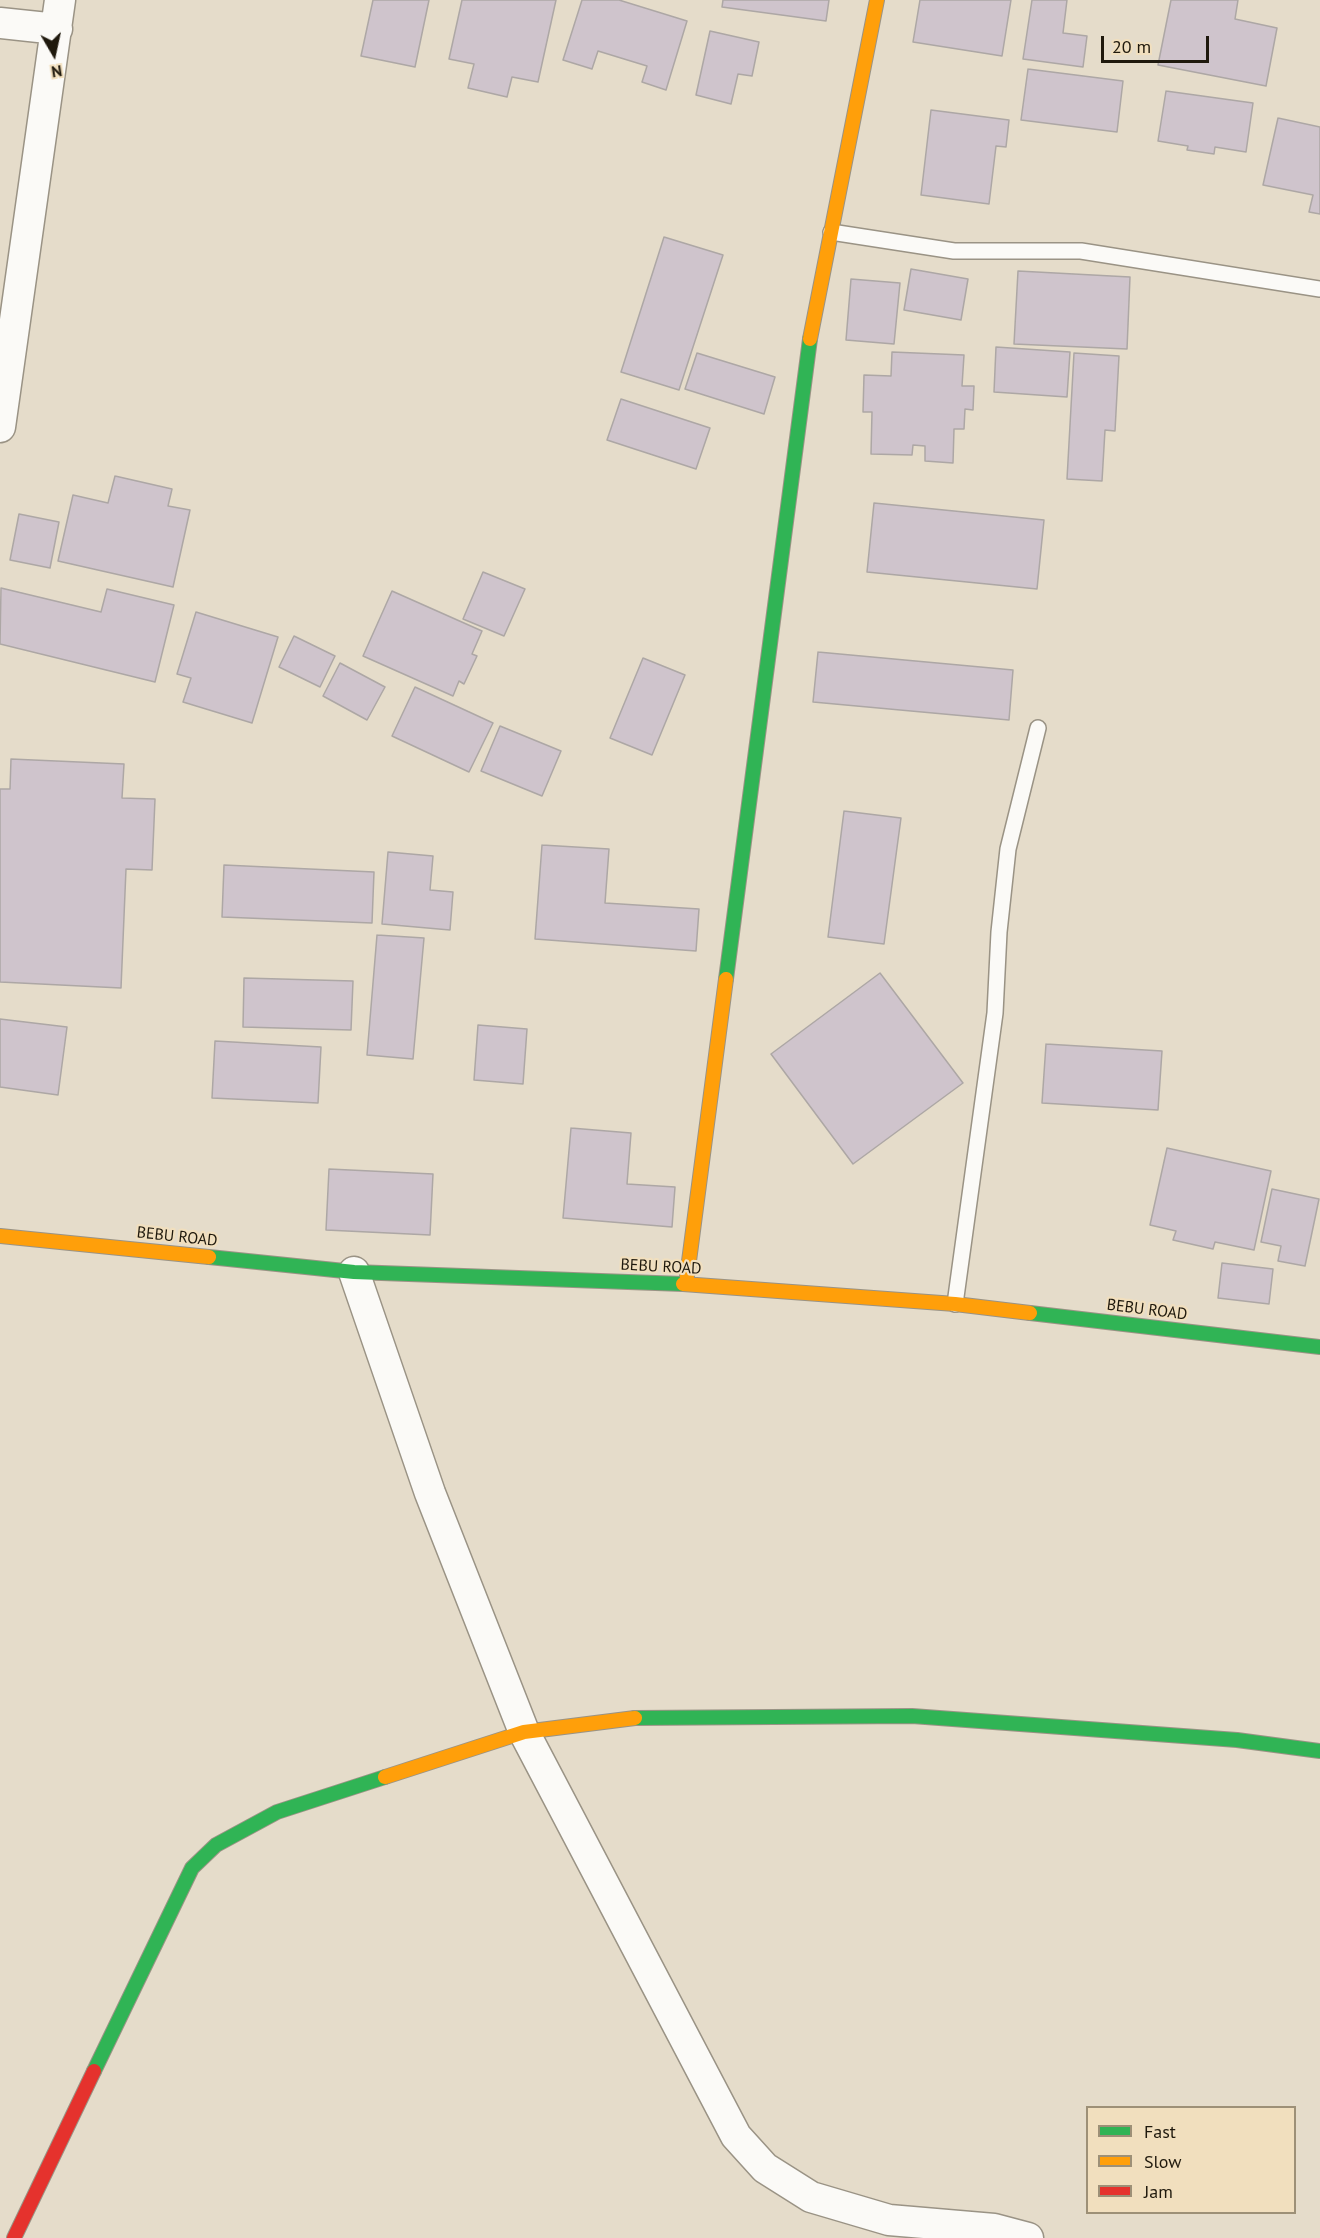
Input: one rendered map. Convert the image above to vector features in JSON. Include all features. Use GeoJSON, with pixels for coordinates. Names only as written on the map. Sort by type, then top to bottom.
{"type":"FeatureCollection","features":[{"type":"Feature","properties":{"kind":"street"},"geometry":{"type":"LineString","coordinates":[[686,1284],[803,376],[877,0]]}},
{"type":"Feature","properties":{"kind":"street"},"geometry":{"type":"LineString","coordinates":[[0,23],[58,14],[1,420]]}},
{"type":"Feature","properties":{"kind":"street","name":"BEBU ROAD"},"geometry":{"type":"LineString","coordinates":[[0,1236],[354,1272],[686,1284],[955,1304],[1320,1347]]}},
{"type":"Feature","properties":{"kind":"street"},"geometry":{"type":"LineString","coordinates":[[354,1272],[430,1493],[524,1732],[736,2136],[765,2168],[811,2197],[889,2220],[994,2229],[1028,2238]]}},
{"type":"Feature","properties":{"kind":"street"},"geometry":{"type":"LineString","coordinates":[[14,2238],[192,1868],[216,1845],[277,1812],[524,1732],[641,1717],[912,1716],[1237,1740],[1320,1752]]}},
{"type":"Feature","properties":{"kind":"lane"},"geometry":{"type":"LineString","coordinates":[[831,232],[954,250],[1081,251],[1320,288]]}},
{"type":"Feature","properties":{"kind":"lane"},"geometry":{"type":"LineString","coordinates":[[955,1304],[995,1013],[999,932],[1008,849],[1038,728]]}},
{"type":"Feature","properties":{"kind":"building"},"geometry":{"type":"Polygon","coordinates":[[[373,0],[429,0],[415,67],[361,56],[373,0]]]}},
{"type":"Feature","properties":{"kind":"building"},"geometry":{"type":"Polygon","coordinates":[[[462,0],[556,0],[538,82],[512,77],[507,97],[468,88],[474,64],[449,59],[462,0]]]}},
{"type":"Feature","properties":{"kind":"building"},"geometry":{"type":"Polygon","coordinates":[[[582,0],[619,0],[687,21],[666,90],[642,82],[647,66],[598,51],[592,69],[563,60],[582,0]]]}},
{"type":"Feature","properties":{"kind":"building"},"geometry":{"type":"Polygon","coordinates":[[[723,0],[829,0],[826,21],[722,7],[723,0]]]}},
{"type":"Feature","properties":{"kind":"building"},"geometry":{"type":"Polygon","coordinates":[[[920,0],[1011,0],[1002,56],[913,42],[920,0]]]}},
{"type":"Feature","properties":{"kind":"building"},"geometry":{"type":"Polygon","coordinates":[[[1032,0],[1067,0],[1063,33],[1087,36],[1083,67],[1023,59],[1032,0]]]}},
{"type":"Feature","properties":{"kind":"building"},"geometry":{"type":"Polygon","coordinates":[[[1171,0],[1238,0],[1235,19],[1277,28],[1266,86],[1158,65],[1171,0]]]}},
{"type":"Feature","properties":{"kind":"building"},"geometry":{"type":"Polygon","coordinates":[[[710,31],[759,42],[752,76],[738,74],[731,104],[696,95],[710,31]]]}},
{"type":"Feature","properties":{"kind":"building"},"geometry":{"type":"Polygon","coordinates":[[[1028,69],[1123,81],[1117,132],[1021,120],[1028,69]]]}},
{"type":"Feature","properties":{"kind":"building"},"geometry":{"type":"Polygon","coordinates":[[[1166,91],[1253,103],[1246,152],[1215,147],[1214,154],[1187,150],[1188,146],[1158,141],[1166,91]]]}},
{"type":"Feature","properties":{"kind":"building"},"geometry":{"type":"Polygon","coordinates":[[[931,110],[1009,120],[1006,147],[996,146],[989,204],[921,195],[931,110]]]}},
{"type":"Feature","properties":{"kind":"building"},"geometry":{"type":"Polygon","coordinates":[[[1278,118],[1320,127],[1320,214],[1309,212],[1313,195],[1263,185],[1278,118]]]}},
{"type":"Feature","properties":{"kind":"building"},"geometry":{"type":"Polygon","coordinates":[[[664,237],[723,255],[679,390],[621,372],[664,237]]]}},
{"type":"Feature","properties":{"kind":"building"},"geometry":{"type":"Polygon","coordinates":[[[911,269],[968,279],[961,320],[904,310],[911,269]]]}},
{"type":"Feature","properties":{"kind":"building"},"geometry":{"type":"Polygon","coordinates":[[[1018,271],[1130,277],[1127,349],[1014,344],[1018,271]]]}},
{"type":"Feature","properties":{"kind":"building"},"geometry":{"type":"Polygon","coordinates":[[[851,279],[900,283],[894,344],[846,340],[851,279]]]}},
{"type":"Feature","properties":{"kind":"building"},"geometry":{"type":"Polygon","coordinates":[[[996,347],[1070,352],[1067,397],[994,392],[996,347]]]}},
{"type":"Feature","properties":{"kind":"building"},"geometry":{"type":"Polygon","coordinates":[[[892,352],[964,355],[962,386],[974,386],[973,410],[965,409],[964,429],[954,429],[953,463],[925,461],[925,446],[913,445],[912,455],[871,454],[872,412],[863,412],[864,375],[891,376],[892,352]]]}},
{"type":"Feature","properties":{"kind":"building"},"geometry":{"type":"Polygon","coordinates":[[[697,353],[775,377],[764,414],[685,389],[697,353]]]}},
{"type":"Feature","properties":{"kind":"building"},"geometry":{"type":"Polygon","coordinates":[[[1074,353],[1119,356],[1115,431],[1105,430],[1102,481],[1067,479],[1074,353]]]}},
{"type":"Feature","properties":{"kind":"building"},"geometry":{"type":"Polygon","coordinates":[[[621,399],[710,428],[696,469],[607,440],[621,399]]]}},
{"type":"Feature","properties":{"kind":"building"},"geometry":{"type":"Polygon","coordinates":[[[115,476],[172,489],[168,506],[190,510],[173,587],[58,561],[73,495],[108,503],[115,476]]]}},
{"type":"Feature","properties":{"kind":"building"},"geometry":{"type":"Polygon","coordinates":[[[874,503],[1044,520],[1037,589],[867,572],[874,503]]]}},
{"type":"Feature","properties":{"kind":"building"},"geometry":{"type":"Polygon","coordinates":[[[19,514],[59,522],[50,568],[10,560],[19,514]]]}},
{"type":"Feature","properties":{"kind":"building"},"geometry":{"type":"Polygon","coordinates":[[[483,572],[525,589],[504,636],[463,619],[483,572]]]}},
{"type":"Feature","properties":{"kind":"building"},"geometry":{"type":"Polygon","coordinates":[[[1,588],[101,612],[107,589],[174,605],[155,682],[0,644],[1,588]]]}},
{"type":"Feature","properties":{"kind":"building"},"geometry":{"type":"Polygon","coordinates":[[[392,591],[482,631],[472,654],[477,656],[464,684],[459,681],[453,696],[363,656],[392,591]]]}},
{"type":"Feature","properties":{"kind":"building"},"geometry":{"type":"Polygon","coordinates":[[[196,612],[278,637],[252,723],[183,702],[191,678],[177,674],[196,612]]]}},
{"type":"Feature","properties":{"kind":"building"},"geometry":{"type":"Polygon","coordinates":[[[294,636],[335,656],[320,687],[279,667],[294,636]]]}},
{"type":"Feature","properties":{"kind":"building"},"geometry":{"type":"Polygon","coordinates":[[[818,652],[1013,670],[1009,720],[813,702],[818,652]]]}},
{"type":"Feature","properties":{"kind":"building"},"geometry":{"type":"Polygon","coordinates":[[[643,658],[685,675],[652,755],[610,738],[643,658]]]}},
{"type":"Feature","properties":{"kind":"building"},"geometry":{"type":"Polygon","coordinates":[[[340,663],[385,687],[367,720],[323,696],[340,663]]]}},
{"type":"Feature","properties":{"kind":"building"},"geometry":{"type":"Polygon","coordinates":[[[415,687],[493,723],[469,772],[392,736],[415,687]]]}},
{"type":"Feature","properties":{"kind":"building"},"geometry":{"type":"Polygon","coordinates":[[[500,726],[561,751],[542,796],[481,771],[500,726]]]}},
{"type":"Feature","properties":{"kind":"building"},"geometry":{"type":"Polygon","coordinates":[[[11,759],[124,764],[122,798],[155,799],[152,870],[126,869],[121,988],[0,982],[0,789],[10,789],[11,759]]]}},
{"type":"Feature","properties":{"kind":"building"},"geometry":{"type":"Polygon","coordinates":[[[844,811],[901,818],[884,944],[828,937],[844,811]]]}},
{"type":"Feature","properties":{"kind":"building"},"geometry":{"type":"Polygon","coordinates":[[[542,845],[609,849],[605,903],[699,909],[696,951],[535,939],[542,845]]]}},
{"type":"Feature","properties":{"kind":"building"},"geometry":{"type":"Polygon","coordinates":[[[388,852],[433,856],[430,890],[453,892],[450,930],[382,924],[388,852]]]}},
{"type":"Feature","properties":{"kind":"building"},"geometry":{"type":"Polygon","coordinates":[[[224,865],[374,872],[372,923],[222,917],[224,865]]]}},
{"type":"Feature","properties":{"kind":"building"},"geometry":{"type":"Polygon","coordinates":[[[377,935],[424,938],[413,1059],[367,1055],[377,935]]]}},
{"type":"Feature","properties":{"kind":"building"},"geometry":{"type":"Polygon","coordinates":[[[880,973],[963,1083],[853,1164],[771,1054],[880,973]]]}},
{"type":"Feature","properties":{"kind":"building"},"geometry":{"type":"Polygon","coordinates":[[[244,978],[353,981],[351,1030],[243,1027],[244,978]]]}},
{"type":"Feature","properties":{"kind":"building"},"geometry":{"type":"Polygon","coordinates":[[[0,1019],[67,1027],[58,1095],[0,1087],[0,1019]]]}},
{"type":"Feature","properties":{"kind":"building"},"geometry":{"type":"Polygon","coordinates":[[[478,1025],[527,1029],[523,1084],[474,1080],[478,1025]]]}},
{"type":"Feature","properties":{"kind":"building"},"geometry":{"type":"Polygon","coordinates":[[[215,1041],[321,1047],[318,1103],[212,1098],[215,1041]]]}},
{"type":"Feature","properties":{"kind":"building"},"geometry":{"type":"Polygon","coordinates":[[[1046,1044],[1162,1051],[1158,1110],[1042,1103],[1046,1044]]]}},
{"type":"Feature","properties":{"kind":"building"},"geometry":{"type":"Polygon","coordinates":[[[571,1128],[631,1133],[627,1184],[675,1187],[672,1227],[563,1218],[571,1128]]]}},
{"type":"Feature","properties":{"kind":"building"},"geometry":{"type":"Polygon","coordinates":[[[1167,1148],[1271,1171],[1254,1250],[1215,1242],[1213,1249],[1173,1240],[1176,1231],[1150,1225],[1167,1148]]]}},
{"type":"Feature","properties":{"kind":"building"},"geometry":{"type":"Polygon","coordinates":[[[329,1169],[433,1174],[430,1235],[326,1230],[329,1169]]]}},
{"type":"Feature","properties":{"kind":"building"},"geometry":{"type":"Polygon","coordinates":[[[1272,1189],[1319,1199],[1305,1266],[1278,1261],[1281,1246],[1261,1242],[1272,1189]]]}},
{"type":"Feature","properties":{"kind":"building"},"geometry":{"type":"Polygon","coordinates":[[[1222,1263],[1273,1269],[1269,1304],[1218,1298],[1222,1263]]]}},
{"type":"Feature","properties":{"kind":"traffic: fast"},"geometry":{"type":"LineString","coordinates":[[726,979],[810,339]]}},
{"type":"Feature","properties":{"kind":"traffic: fast"},"geometry":{"type":"LineString","coordinates":[[209,1257],[354,1272],[683,1284]]}},
{"type":"Feature","properties":{"kind":"traffic: fast"},"geometry":{"type":"LineString","coordinates":[[1030,1313],[1320,1347]]}},
{"type":"Feature","properties":{"kind":"traffic: fast"},"geometry":{"type":"LineString","coordinates":[[635,1718],[912,1716],[1237,1740],[1320,1751]]}},
{"type":"Feature","properties":{"kind":"traffic: fast"},"geometry":{"type":"LineString","coordinates":[[94,2071],[192,1868],[216,1845],[277,1812],[385,1777]]}},
{"type":"Feature","properties":{"kind":"traffic: slow"},"geometry":{"type":"LineString","coordinates":[[810,339],[877,0]]}},
{"type":"Feature","properties":{"kind":"traffic: slow"},"geometry":{"type":"LineString","coordinates":[[686,1284],[726,979]]}},
{"type":"Feature","properties":{"kind":"traffic: slow"},"geometry":{"type":"LineString","coordinates":[[0,1236],[209,1257]]}},
{"type":"Feature","properties":{"kind":"traffic: slow"},"geometry":{"type":"LineString","coordinates":[[683,1284],[955,1304],[1030,1313]]}},
{"type":"Feature","properties":{"kind":"traffic: slow"},"geometry":{"type":"LineString","coordinates":[[385,1777],[524,1732],[635,1718]]}},
{"type":"Feature","properties":{"kind":"traffic: jam"},"geometry":{"type":"LineString","coordinates":[[14,2238],[94,2071]]}}]}
